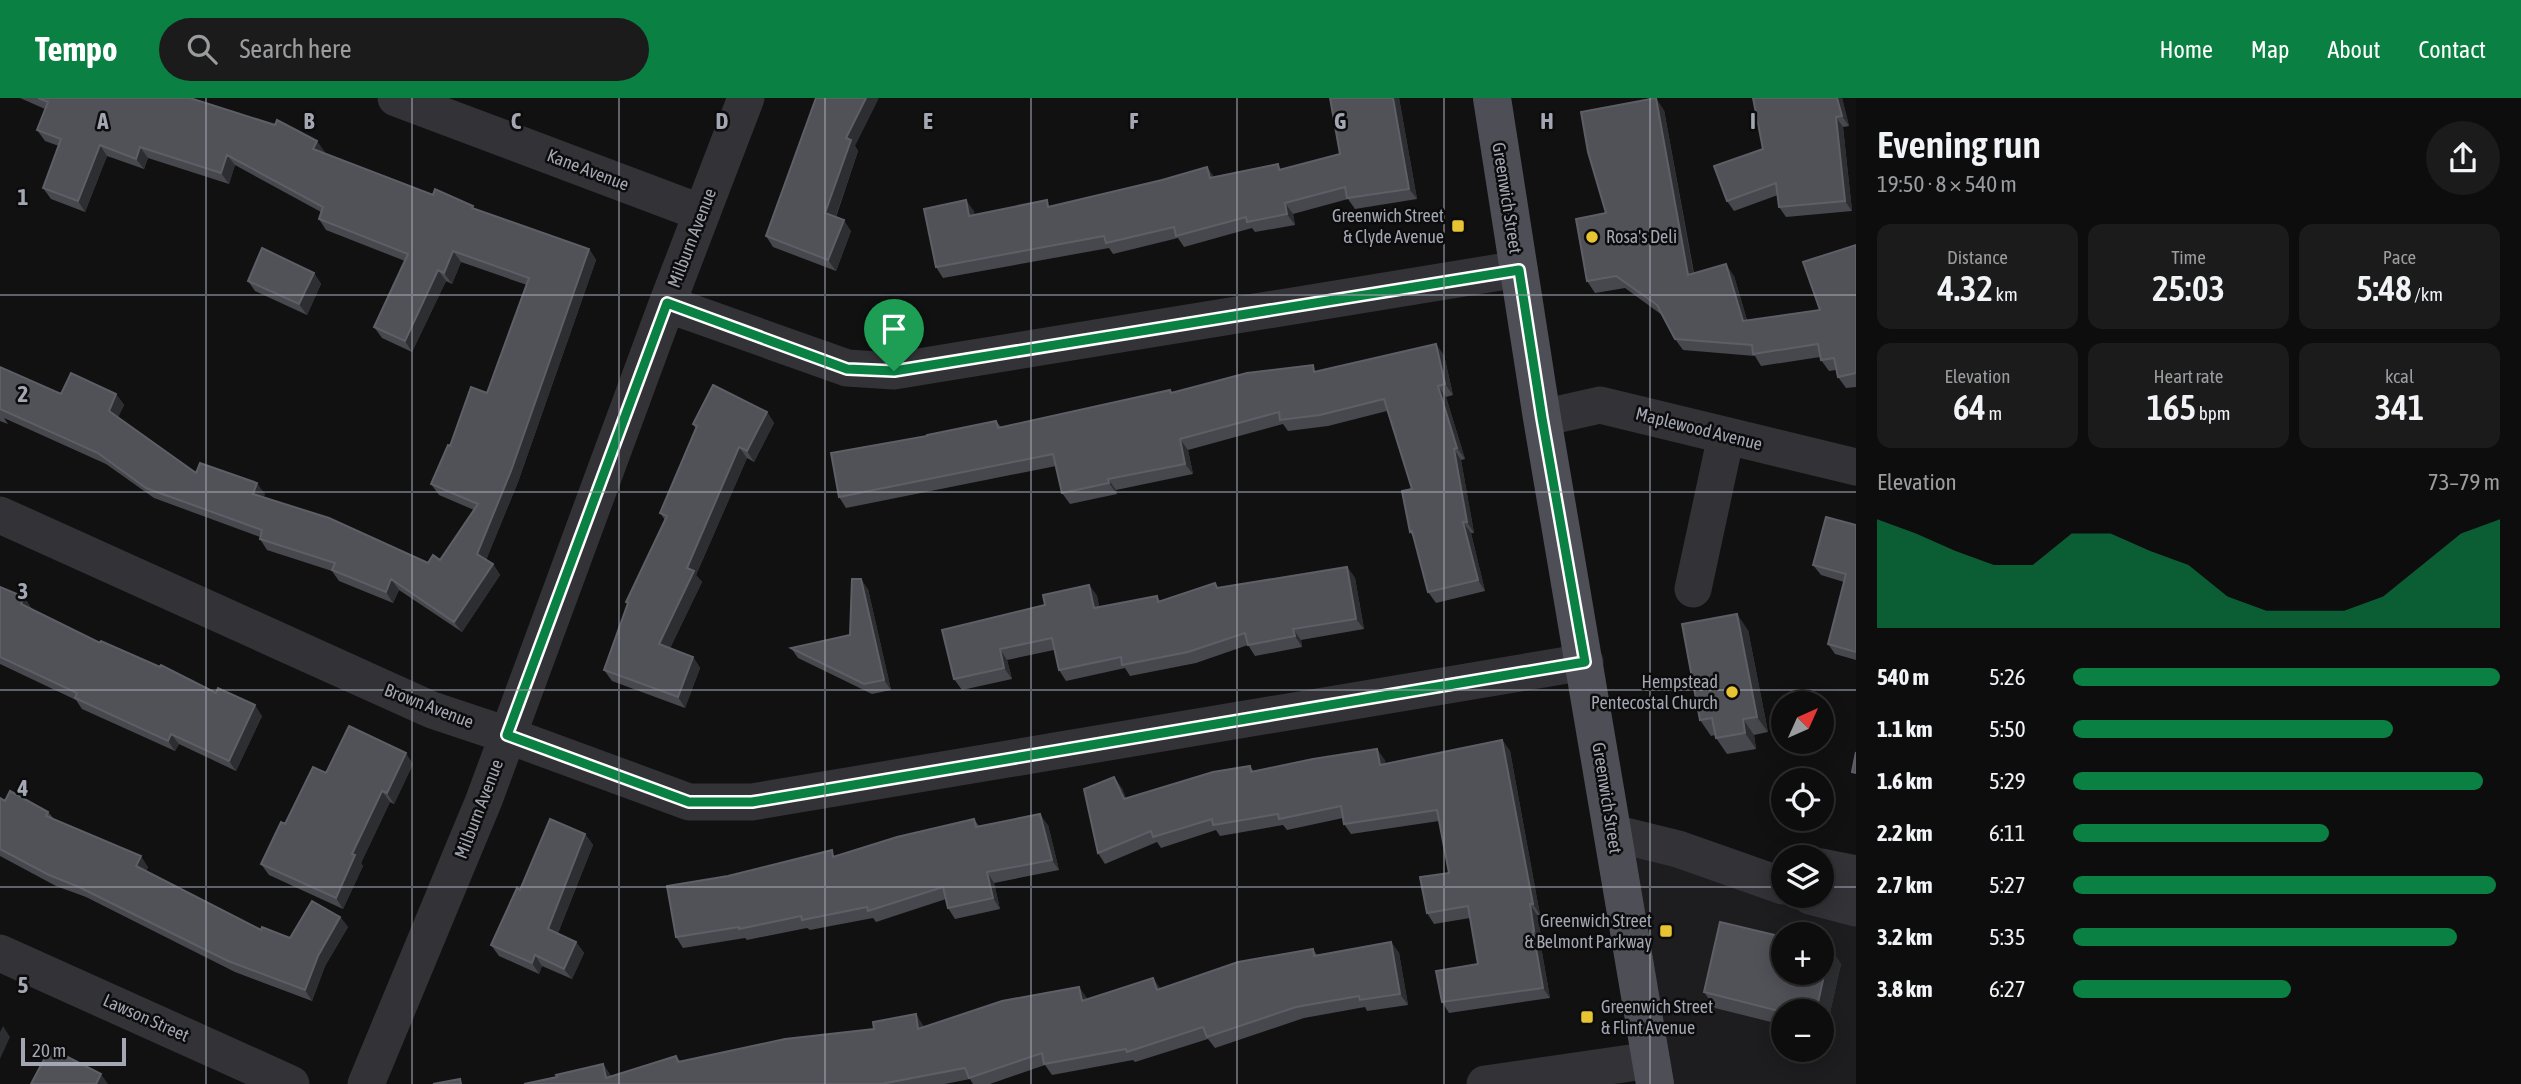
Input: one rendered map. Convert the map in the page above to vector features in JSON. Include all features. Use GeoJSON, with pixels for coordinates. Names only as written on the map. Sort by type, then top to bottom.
{"type":"FeatureCollection","features":[{"type":"Feature","properties":{"kind":"main road","name":"Greenwich Street"},"geometry":{"type":"LineString","coordinates":[[1492,98],[1542,418],[1653,1072]]}},
{"type":"Feature","properties":{"kind":"street","name":"Kane Avenue"},"geometry":{"type":"LineString","coordinates":[[396,98],[702,213]]}},
{"type":"Feature","properties":{"kind":"street","name":"Milburn Avenue"},"geometry":{"type":"LineString","coordinates":[[366,1084],[484,800],[667,303],[747,98]]}},
{"type":"Feature","properties":{"kind":"street"},"geometry":{"type":"LineString","coordinates":[[667,303],[847,369],[894,371],[1519,270]]}},
{"type":"Feature","properties":{"kind":"street","name":"Maplewood Avenue"},"geometry":{"type":"LineString","coordinates":[[1542,418],[1600,405],[1856,467]]}},
{"type":"Feature","properties":{"kind":"street"},"geometry":{"type":"LineString","coordinates":[[1693,589],[1726,436]]}},
{"type":"Feature","properties":{"kind":"street","name":"Brown Avenue"},"geometry":{"type":"LineString","coordinates":[[0,515],[432,710],[689,802],[752,802],[1585,662]]}},
{"type":"Feature","properties":{"kind":"street"},"geometry":{"type":"LineString","coordinates":[[1613,833],[1678,849],[1771,882]]}},
{"type":"Feature","properties":{"kind":"street"},"geometry":{"type":"LineString","coordinates":[[1678,849],[1771,861]]}},
{"type":"Feature","properties":{"kind":"street"},"geometry":{"type":"LineString","coordinates":[[1834,869],[1856,874]]}},
{"type":"Feature","properties":{"kind":"street"},"geometry":{"type":"LineString","coordinates":[[1834,902],[1856,908]]}},
{"type":"Feature","properties":{"kind":"street","name":"Lawson Street"},"geometry":{"type":"LineString","coordinates":[[0,953],[291,1084]]}},
{"type":"Feature","properties":{"kind":"street"},"geometry":{"type":"LineString","coordinates":[[1485,1084],[1653,1072]]}},
{"type":"Feature","properties":{"kind":"shaded area"},"geometry":{"type":"Polygon","coordinates":[[[1616,836],[1771,884],[1771,908],[1834,908],[1834,904],[1856,911],[1856,1084],[1657,1084],[1616,836]]]}},
{"type":"Feature","properties":{"kind":"building"},"geometry":{"type":"Polygon","coordinates":[[[38,98],[190,98],[275,125],[277,120],[317,141],[313,149],[433,195],[435,189],[473,206],[472,208],[589,249],[511,471],[477,554],[493,564],[454,622],[391,579],[386,592],[332,570],[335,563],[260,539],[262,530],[146,488],[98,453],[0,409],[0,367],[61,394],[71,373],[116,394],[109,411],[196,473],[200,463],[257,483],[253,494],[329,518],[428,563],[433,555],[440,560],[478,504],[431,484],[448,445],[450,446],[471,387],[487,393],[529,278],[453,251],[444,273],[438,270],[405,341],[374,327],[408,254],[319,219],[323,207],[227,155],[221,173],[140,147],[136,159],[100,145],[78,201],[43,188],[61,139],[37,130],[48,102],[38,98]]]}},
{"type":"Feature","properties":{"kind":"building"},"geometry":{"type":"Polygon","coordinates":[[[816,98],[866,98],[846,138],[851,140],[825,213],[844,220],[828,260],[766,236],[816,98]]]}},
{"type":"Feature","properties":{"kind":"building"},"geometry":{"type":"Polygon","coordinates":[[[1330,98],[1393,98],[1409,189],[1347,198],[1345,187],[1285,203],[1287,214],[1247,222],[1246,217],[1176,236],[1174,227],[1106,243],[1104,236],[936,267],[924,209],[966,200],[969,216],[1047,200],[1048,207],[1207,167],[1210,178],[1278,164],[1279,170],[1340,154],[1330,98]]]}},
{"type":"Feature","properties":{"kind":"building"},"geometry":{"type":"Polygon","coordinates":[[[1656,98],[1688,275],[1726,264],[1743,321],[1820,310],[1803,262],[1856,245],[1856,373],[1838,377],[1834,358],[1821,360],[1818,344],[1753,354],[1752,345],[1675,339],[1657,305],[1616,276],[1587,281],[1576,219],[1606,213],[1588,152],[1581,112],[1656,98]]]}},
{"type":"Feature","properties":{"kind":"building"},"geometry":{"type":"Polygon","coordinates":[[[1753,98],[1837,98],[1842,116],[1836,117],[1845,201],[1779,207],[1776,183],[1727,201],[1714,166],[1763,149],[1753,98]]]}},
{"type":"Feature","properties":{"kind":"building"},"geometry":{"type":"Polygon","coordinates":[[[262,248],[314,273],[299,304],[248,281],[262,248]]]}},
{"type":"Feature","properties":{"kind":"building"},"geometry":{"type":"Polygon","coordinates":[[[1436,344],[1445,384],[1438,386],[1457,448],[1454,449],[1467,522],[1463,522],[1478,580],[1428,592],[1412,531],[1410,532],[1402,491],[1412,489],[1384,399],[1320,415],[1280,420],[1279,412],[1180,439],[1185,464],[1108,479],[1109,483],[1062,493],[1053,454],[839,497],[831,453],[996,421],[998,428],[1170,390],[1171,393],[1247,373],[1313,365],[1314,372],[1436,344]]]}},
{"type":"Feature","properties":{"kind":"building"},"geometry":{"type":"Polygon","coordinates":[[[713,385],[767,412],[747,451],[739,447],[687,568],[694,571],[659,644],[693,657],[678,697],[604,670],[628,603],[626,602],[667,516],[660,513],[697,426],[693,424],[713,385]]]}},
{"type":"Feature","properties":{"kind":"building"},"geometry":{"type":"Polygon","coordinates":[[[1826,517],[1856,525],[1856,652],[1828,644],[1846,574],[1813,565],[1826,517]]]}},
{"type":"Feature","properties":{"kind":"building"},"geometry":{"type":"Polygon","coordinates":[[[1347,567],[1356,619],[1293,629],[1295,636],[1248,645],[1245,633],[1188,652],[1122,665],[1121,657],[1059,670],[1052,638],[1000,649],[1004,668],[954,679],[942,630],[1045,605],[1043,595],[1089,585],[1094,608],[1157,596],[1158,602],[1215,583],[1217,588],[1347,567]]]}},
{"type":"Feature","properties":{"kind":"building"},"geometry":{"type":"Polygon","coordinates":[[[852,579],[861,579],[884,680],[864,684],[791,648],[850,635],[852,579]]]}},
{"type":"Feature","properties":{"kind":"building"},"geometry":{"type":"Polygon","coordinates":[[[0,587],[24,597],[21,604],[100,643],[101,641],[160,667],[161,665],[216,693],[218,688],[255,705],[229,761],[171,734],[168,741],[75,698],[77,693],[0,657],[0,587]]]}},
{"type":"Feature","properties":{"kind":"building"},"geometry":{"type":"Polygon","coordinates":[[[1737,614],[1757,717],[1743,719],[1745,733],[1716,738],[1712,718],[1700,720],[1682,624],[1737,614]]]}},
{"type":"Feature","properties":{"kind":"building"},"geometry":{"type":"Polygon","coordinates":[[[349,726],[406,753],[387,793],[382,791],[352,854],[355,855],[336,898],[261,864],[281,822],[285,824],[313,767],[326,773],[349,726]]]}},
{"type":"Feature","properties":{"kind":"building"},"geometry":{"type":"Polygon","coordinates":[[[1502,740],[1533,904],[1530,904],[1533,931],[1543,988],[1442,1002],[1436,971],[1478,964],[1468,906],[1427,913],[1420,877],[1449,873],[1437,810],[1344,824],[1341,806],[1279,819],[1278,814],[1213,825],[1212,819],[1153,837],[1151,831],[1098,853],[1084,789],[1114,777],[1124,799],[1213,772],[1250,766],[1251,772],[1377,749],[1380,765],[1502,740]]]}},
{"type":"Feature","properties":{"kind":"building"},"geometry":{"type":"Polygon","coordinates":[[[1856,752],[1856,773],[1852,772],[1856,752]]]}},
{"type":"Feature","properties":{"kind":"building"},"geometry":{"type":"Polygon","coordinates":[[[10,791],[48,812],[46,816],[141,856],[136,866],[261,930],[262,927],[290,938],[312,901],[340,917],[318,956],[305,990],[228,961],[0,849],[0,798],[5,801],[10,791]]]}},
{"type":"Feature","properties":{"kind":"building"},"geometry":{"type":"Polygon","coordinates":[[[1040,814],[1052,860],[987,872],[993,898],[948,908],[943,887],[868,911],[867,907],[802,920],[801,916],[739,929],[676,937],[667,886],[728,876],[832,850],[833,857],[897,837],[974,819],[976,827],[1040,814]]]}},
{"type":"Feature","properties":{"kind":"building"},"geometry":{"type":"Polygon","coordinates":[[[550,819],[585,834],[548,929],[576,942],[564,969],[535,955],[532,963],[491,945],[517,888],[520,890],[550,819]]]}},
{"type":"Feature","properties":{"kind":"building"},"geometry":{"type":"Polygon","coordinates":[[[1720,922],[1771,934],[1771,985],[1822,985],[1819,999],[1771,999],[1771,1009],[1704,992],[1720,922]]]}},
{"type":"Feature","properties":{"kind":"building"},"geometry":{"type":"Polygon","coordinates":[[[1391,942],[1400,994],[1360,1000],[1359,996],[1296,1007],[1207,1037],[1203,1027],[1127,1052],[1126,1049],[1044,1064],[1042,1053],[969,1078],[965,1068],[881,1084],[524,1084],[603,1064],[606,1078],[676,1056],[678,1062],[785,1039],[874,1029],[873,1022],[916,1014],[918,1029],[1002,1001],[1079,987],[1082,1001],[1153,978],[1157,990],[1238,962],[1313,949],[1314,956],[1391,942]]]}},
{"type":"Feature","properties":{"kind":"building"},"geometry":{"type":"Polygon","coordinates":[[[50,1048],[101,1074],[96,1084],[31,1084],[50,1048]]]}},
{"type":"Feature","properties":{"kind":"building"},"geometry":{"type":"Polygon","coordinates":[[[460,1079],[461,1084],[433,1084],[460,1079]]]}},
{"type":"Feature","properties":{"kind":"place","name":"Greenwich Street & Clyde Avenue"},"geometry":{"type":"Point","coordinates":[1458,226]}},
{"type":"Feature","properties":{"kind":"place","name":"Rosa's Deli"},"geometry":{"type":"Point","coordinates":[1592,237]}},
{"type":"Feature","properties":{"kind":"place","name":"Hempstead Pentecostal Church"},"geometry":{"type":"Point","coordinates":[1732,692]}},
{"type":"Feature","properties":{"kind":"place","name":"Greenwich Street & Belmont Parkway"},"geometry":{"type":"Point","coordinates":[1666,931]}},
{"type":"Feature","properties":{"kind":"place","name":"Greenwich Street & Flint Avenue"},"geometry":{"type":"Point","coordinates":[1587,1017]}},
{"type":"Feature","properties":{"kind":"route"},"geometry":{"type":"LineString","coordinates":[[1519,270],[1585,662],[752,802],[689,802],[507,735],[667,303],[847,369],[894,371],[1519,270]]}}]}
